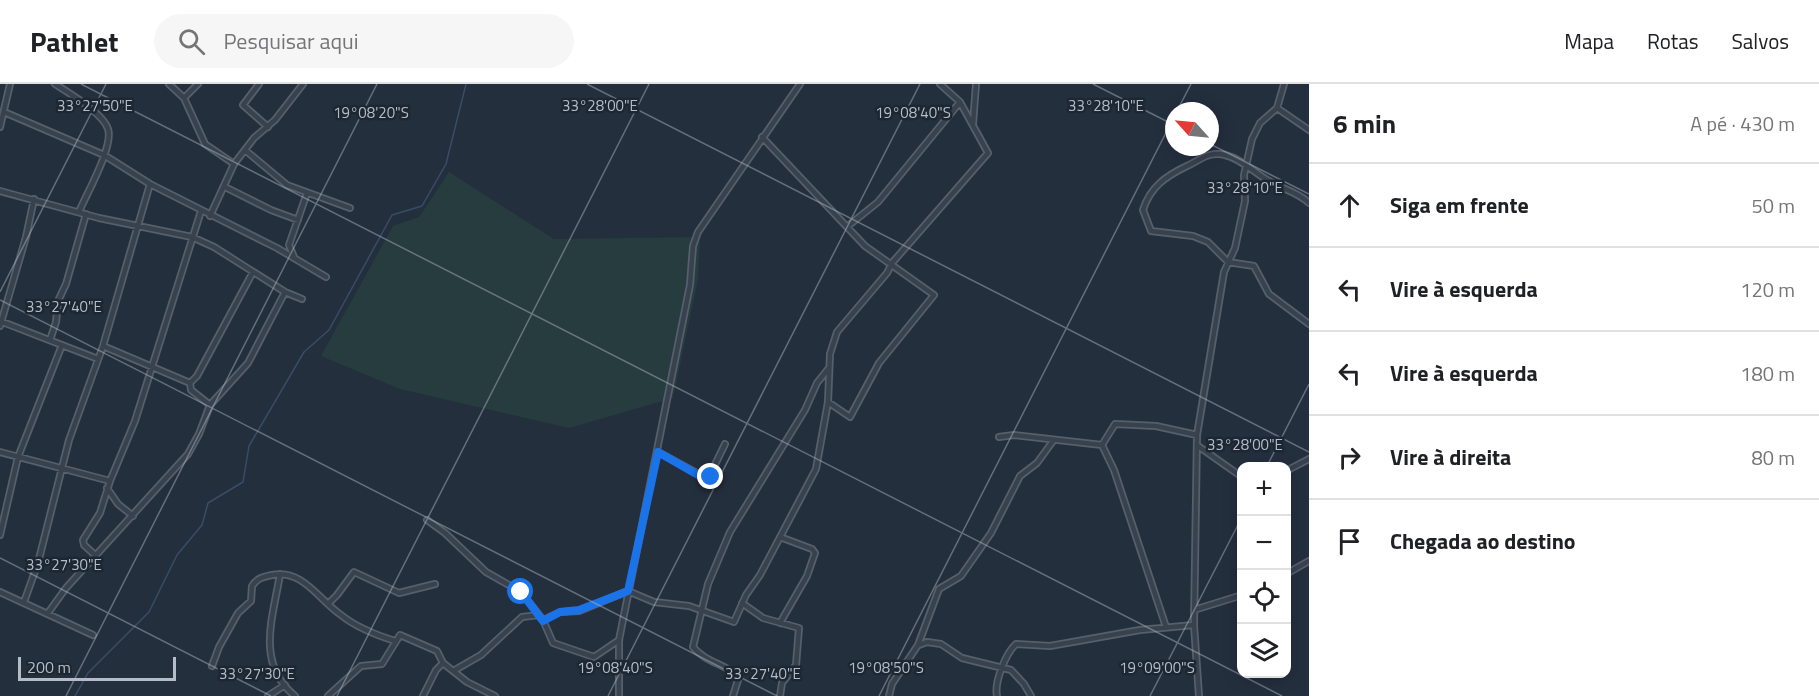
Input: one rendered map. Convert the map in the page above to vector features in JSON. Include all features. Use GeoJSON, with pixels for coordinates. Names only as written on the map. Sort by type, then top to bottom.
{"type":"FeatureCollection","features":[{"type":"Feature","properties":{"kind":"street"},"geometry":{"type":"LineString","coordinates":[[0,127],[10,84]]}},
{"type":"Feature","properties":{"kind":"street"},"geometry":{"type":"LineString","coordinates":[[55,84],[91,109],[108,127],[104,155],[78,212]]}},
{"type":"Feature","properties":{"kind":"street"},"geometry":{"type":"LineString","coordinates":[[169,84],[184,98],[205,144],[234,164]]}},
{"type":"Feature","properties":{"kind":"street"},"geometry":{"type":"LineString","coordinates":[[184,98],[198,84]]}},
{"type":"Feature","properties":{"kind":"street"},"geometry":{"type":"LineString","coordinates":[[210,216],[234,164],[254,138],[268,128],[303,84]]}},
{"type":"Feature","properties":{"kind":"street"},"geometry":{"type":"LineString","coordinates":[[619,696],[619,640],[690,285],[694,241],[762,137],[800,84]]}},
{"type":"Feature","properties":{"kind":"street"},"geometry":{"type":"LineString","coordinates":[[543,621],[560,612],[579,610],[628,591],[654,602],[689,606],[733,622],[816,469],[828,402],[830,354],[837,332],[887,273],[892,263],[986,156],[988,150],[960,102],[940,84]]}},
{"type":"Feature","properties":{"kind":"street"},"geometry":{"type":"LineString","coordinates":[[973,124],[976,84]]}},
{"type":"Feature","properties":{"kind":"street"},"geometry":{"type":"LineString","coordinates":[[1199,696],[1194,625],[1197,435],[1224,272],[1235,248],[1245,201],[1246,165],[1255,129],[1277,108],[1284,84]]}},
{"type":"Feature","properties":{"kind":"street"},"geometry":{"type":"LineString","coordinates":[[255,85],[243,105],[268,128]]}},
{"type":"Feature","properties":{"kind":"street"},"geometry":{"type":"LineString","coordinates":[[848,226],[878,202],[960,102]]}},
{"type":"Feature","properties":{"kind":"street"},"geometry":{"type":"LineString","coordinates":[[1277,108],[1309,130]]}},
{"type":"Feature","properties":{"kind":"street"},"geometry":{"type":"LineString","coordinates":[[4,112],[104,155],[150,184],[277,248],[326,277]]}},
{"type":"Feature","properties":{"kind":"street"},"geometry":{"type":"LineString","coordinates":[[762,137],[868,249],[892,263],[934,295],[879,363],[850,417],[828,402]]}},
{"type":"Feature","properties":{"kind":"street"},"geometry":{"type":"LineString","coordinates":[[245,150],[283,183],[307,194],[350,208]]}},
{"type":"Feature","properties":{"kind":"street"},"geometry":{"type":"LineString","coordinates":[[1309,203],[1300,195],[1270,182],[1246,165],[1221,154],[1200,158],[1171,172],[1161,181],[1143,210],[1151,231],[1163,235],[1177,233],[1205,241],[1228,262],[1254,266],[1269,294],[1309,324]]}},
{"type":"Feature","properties":{"kind":"street"},"geometry":{"type":"LineString","coordinates":[[24,602],[69,440],[104,346],[150,184]]}},
{"type":"Feature","properties":{"kind":"street"},"geometry":{"type":"LineString","coordinates":[[225,187],[271,210],[298,220]]}},
{"type":"Feature","properties":{"kind":"street"},"geometry":{"type":"LineString","coordinates":[[0,190],[139,227],[192,237],[285,292],[302,299]]}},
{"type":"Feature","properties":{"kind":"street"},"geometry":{"type":"LineString","coordinates":[[295,259],[290,246],[307,194]]}},
{"type":"Feature","properties":{"kind":"street"},"geometry":{"type":"LineString","coordinates":[[34,199],[26,237],[0,323],[98,359]]}},
{"type":"Feature","properties":{"kind":"street"},"geometry":{"type":"LineString","coordinates":[[95,555],[82,543],[100,513],[107,488],[135,421],[201,211]]}},
{"type":"Feature","properties":{"kind":"street"},"geometry":{"type":"LineString","coordinates":[[50,340],[56,322],[58,301],[66,284],[86,214]]}},
{"type":"Feature","properties":{"kind":"street"},"geometry":{"type":"LineString","coordinates":[[190,383],[197,376],[228,322],[253,272]]}},
{"type":"Feature","properties":{"kind":"street"},"geometry":{"type":"LineString","coordinates":[[48,613],[95,555],[188,454],[199,434],[210,405],[248,363],[285,292]]}},
{"type":"Feature","properties":{"kind":"street"},"geometry":{"type":"LineString","coordinates":[[0,535],[18,457],[62,345]]}},
{"type":"Feature","properties":{"kind":"street"},"geometry":{"type":"LineString","coordinates":[[104,346],[153,365],[190,383]]}},
{"type":"Feature","properties":{"kind":"street"},"geometry":{"type":"LineString","coordinates":[[733,696],[739,676],[705,659],[693,647],[708,584],[730,532],[805,410],[817,383],[829,368]]}},
{"type":"Feature","properties":{"kind":"street"},"geometry":{"type":"LineString","coordinates":[[190,383],[191,390],[210,405]]}},
{"type":"Feature","properties":{"kind":"street"},"geometry":{"type":"LineString","coordinates":[[1102,445],[1115,424],[1156,426],[1197,435]]}},
{"type":"Feature","properties":{"kind":"street"},"geometry":{"type":"LineString","coordinates":[[999,437],[1014,435],[1102,445]]}},
{"type":"Feature","properties":{"kind":"street"},"geometry":{"type":"LineString","coordinates":[[889,696],[892,684],[918,645],[939,589],[961,576],[991,533],[1020,476],[1037,463],[1053,441]]}},
{"type":"Feature","properties":{"kind":"street"},"geometry":{"type":"LineString","coordinates":[[658,452],[708,479],[725,444]]}},
{"type":"Feature","properties":{"kind":"street"},"geometry":{"type":"LineString","coordinates":[[1102,445],[1114,470],[1166,627]]}},
{"type":"Feature","properties":{"kind":"street"},"geometry":{"type":"LineString","coordinates":[[1197,445],[1237,473]]}},
{"type":"Feature","properties":{"kind":"street"},"geometry":{"type":"LineString","coordinates":[[0,452],[110,481]]}},
{"type":"Feature","properties":{"kind":"street"},"geometry":{"type":"LineString","coordinates":[[1291,469],[1309,459]]}},
{"type":"Feature","properties":{"kind":"street"},"geometry":{"type":"LineString","coordinates":[[107,488],[118,504],[133,516]]}},
{"type":"Feature","properties":{"kind":"street"},"geometry":{"type":"LineString","coordinates":[[427,520],[445,533],[486,572],[517,588],[543,621],[553,643],[590,656],[599,656],[619,640]]}},
{"type":"Feature","properties":{"kind":"street"},"geometry":{"type":"LineString","coordinates":[[780,537],[812,549],[815,553],[807,576],[780,622]]}},
{"type":"Feature","properties":{"kind":"street"},"geometry":{"type":"LineString","coordinates":[[1291,572],[1309,561]]}},
{"type":"Feature","properties":{"kind":"street"},"geometry":{"type":"LineString","coordinates":[[328,603],[354,572],[399,593],[435,584]]}},
{"type":"Feature","properties":{"kind":"street"},"geometry":{"type":"LineString","coordinates":[[280,574],[268,649],[274,668],[295,696]]}},
{"type":"Feature","properties":{"kind":"street"},"geometry":{"type":"LineString","coordinates":[[212,666],[219,647],[238,613],[251,601],[252,586],[261,577],[280,574],[287,574],[306,583],[359,627],[395,640]]}},
{"type":"Feature","properties":{"kind":"street"},"geometry":{"type":"LineString","coordinates":[[0,592],[93,635]]}},
{"type":"Feature","properties":{"kind":"street"},"geometry":{"type":"LineString","coordinates":[[1194,610],[1237,597]]}},
{"type":"Feature","properties":{"kind":"street"},"geometry":{"type":"LineString","coordinates":[[742,603],[763,618],[798,627],[800,630],[797,636],[796,665],[782,683],[780,696]]}},
{"type":"Feature","properties":{"kind":"street"},"geometry":{"type":"LineString","coordinates":[[455,670],[481,655],[522,617],[539,615]]}},
{"type":"Feature","properties":{"kind":"street"},"geometry":{"type":"LineString","coordinates":[[997,696],[996,691],[1003,667],[1016,644],[1050,646],[1166,627],[1194,625]]}},
{"type":"Feature","properties":{"kind":"street"},"geometry":{"type":"LineString","coordinates":[[328,696],[361,666],[382,664],[395,640],[404,635],[441,654],[443,663],[468,682],[495,696]]}},
{"type":"Feature","properties":{"kind":"street"},"geometry":{"type":"LineString","coordinates":[[918,645],[927,642],[941,644],[962,658],[1003,667],[1014,673],[1031,696]]}},
{"type":"Feature","properties":{"kind":"street"},"geometry":{"type":"LineString","coordinates":[[423,696],[436,670],[443,663]]}},
{"type":"Feature","properties":{"kind":"street"},"geometry":{"type":"LineString","coordinates":[[268,696],[285,685]]}},
{"type":"Feature","properties":{"kind":"green space"},"geometry":{"type":"Polygon","coordinates":[[[449,172],[554,239],[700,237],[698,279],[673,398],[569,428],[400,389],[321,356],[393,226],[419,217],[449,172]]]}},
{"type":"Feature","properties":{"kind":"waterway"},"geometry":{"type":"LineString","coordinates":[[75,696],[88,673],[149,612],[177,555],[202,525],[208,503],[243,482],[249,446],[304,352],[329,330],[392,215],[422,206],[446,164],[466,84]]}},
{"type":"Feature","properties":{"kind":"route"},"geometry":{"type":"LineString","coordinates":[[521,592],[527,603],[543,621],[560,612],[579,610],[628,591],[658,452],[705,479],[711,477]]}}]}
